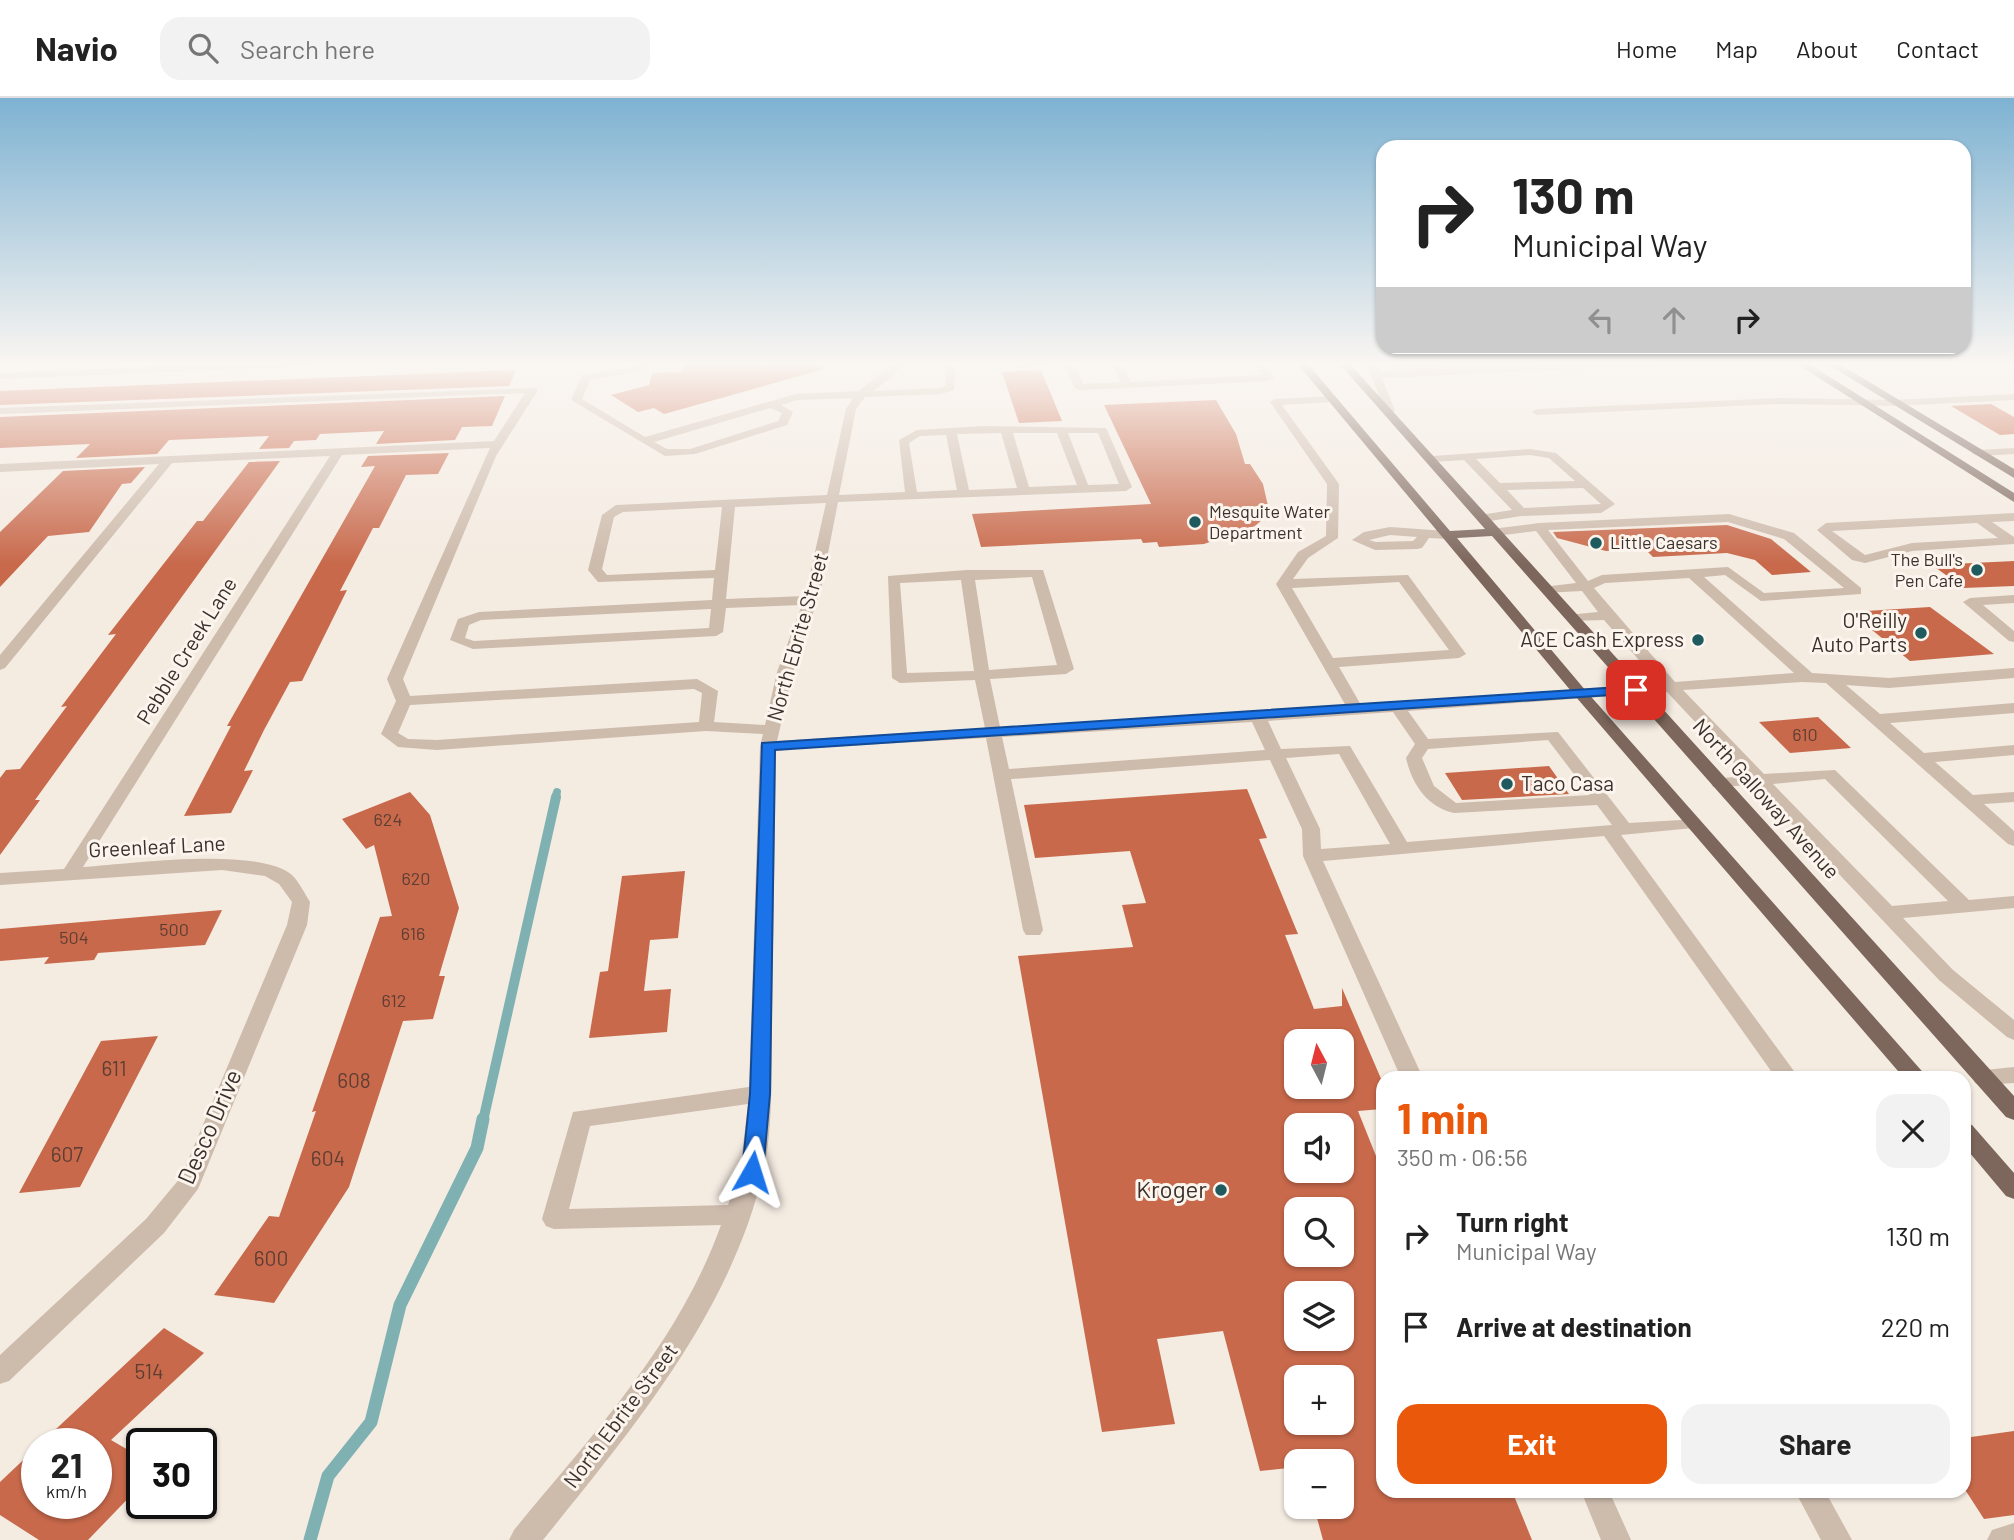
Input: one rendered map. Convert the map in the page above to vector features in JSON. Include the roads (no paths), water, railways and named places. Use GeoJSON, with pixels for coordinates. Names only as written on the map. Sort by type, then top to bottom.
{"type":"FeatureCollection","features":[{"type":"Feature","properties":{"kind":"main road"},"geometry":{"type":"LineString","coordinates":[[1358,429],[1581,694],[1911,1071]]}},
{"type":"Feature","properties":{"kind":"main road","name":"North Galloway Avenue"},"geometry":{"type":"LineString","coordinates":[[1406,429],[1719,783],[1967,1071]]}},
{"type":"Feature","properties":{"kind":"main road"},"geometry":{"type":"LineString","coordinates":[[1906,429],[2014,498]]}},
{"type":"Feature","properties":{"kind":"main road"},"geometry":{"type":"LineString","coordinates":[[1938,429],[2014,474]]}},
{"type":"Feature","properties":{"kind":"main road"},"geometry":{"type":"LineString","coordinates":[[1447,535],[1496,532]]}},
{"type":"Feature","properties":{"kind":"main road","name":"North Galloway Avenue"},"geometry":{"type":"LineString","coordinates":[[1973,1078],[2014,1111]]}},
{"type":"Feature","properties":{"kind":"main road"},"geometry":{"type":"LineString","coordinates":[[1971,1139],[2014,1189]]}},
{"type":"Feature","properties":{"kind":"street"},"geometry":{"type":"LineString","coordinates":[[508,429],[489,456],[395,679],[404,701],[388,734],[404,744],[437,745],[706,726],[770,738],[994,734],[1808,678],[1889,683],[2014,673]]}},
{"type":"Feature","properties":{"kind":"street"},"geometry":{"type":"LineString","coordinates":[[625,429],[665,453],[691,452],[763,429]]}},
{"type":"Feature","properties":{"kind":"street"},"geometry":{"type":"LineString","coordinates":[[645,441],[685,429]]}},
{"type":"Feature","properties":{"kind":"street","name":"North Ebrite Street"},"geometry":{"type":"LineString","coordinates":[[524,1540],[632,1408],[681,1336],[718,1268],[739,1215],[752,1172],[760,1094],[770,738],[785,672],[810,600],[847,429]]}},
{"type":"Feature","properties":{"kind":"street"},"geometry":{"type":"LineString","coordinates":[[912,496],[903,442],[917,433],[998,429]]}},
{"type":"Feature","properties":{"kind":"street"},"geometry":{"type":"LineString","coordinates":[[1006,429],[1024,491]]}},
{"type":"Feature","properties":{"kind":"street"},"geometry":{"type":"LineString","coordinates":[[1061,429],[1084,489]]}},
{"type":"Feature","properties":{"kind":"street"},"geometry":{"type":"LineString","coordinates":[[721,573],[603,579],[595,570],[608,515],[620,508],[1126,487],[1101,430],[1073,429]]}},
{"type":"Feature","properties":{"kind":"street"},"geometry":{"type":"LineString","coordinates":[[1294,429],[1333,484],[1332,538]]}},
{"type":"Feature","properties":{"kind":"street"},"geometry":{"type":"LineString","coordinates":[[950,431],[964,494]]}},
{"type":"Feature","properties":{"kind":"street"},"geometry":{"type":"LineString","coordinates":[[0,468],[498,444]]}},
{"type":"Feature","properties":{"kind":"street"},"geometry":{"type":"LineString","coordinates":[[1978,453],[2014,451]]}},
{"type":"Feature","properties":{"kind":"street","name":"Pebble Creek Lane"},"geometry":{"type":"LineString","coordinates":[[70,874],[338,452]]}},
{"type":"Feature","properties":{"kind":"street"},"geometry":{"type":"LineString","coordinates":[[1433,459],[1543,453],[1559,459],[1609,504],[1608,508],[1521,512],[1485,518]]}},
{"type":"Feature","properties":{"kind":"street"},"geometry":{"type":"LineString","coordinates":[[1468,458],[1521,512]]}},
{"type":"Feature","properties":{"kind":"street"},"geometry":{"type":"LineString","coordinates":[[0,665],[169,460]]}},
{"type":"Feature","properties":{"kind":"street"},"geometry":{"type":"LineString","coordinates":[[0,484],[18,467]]}},
{"type":"Feature","properties":{"kind":"street"},"geometry":{"type":"LineString","coordinates":[[1498,487],[1586,484]]}},
{"type":"Feature","properties":{"kind":"street"},"geometry":{"type":"LineString","coordinates":[[729,503],[721,573],[719,604],[716,632],[473,645],[457,640],[463,622],[479,616],[719,604],[810,600]]}},
{"type":"Feature","properties":{"kind":"street"},"geometry":{"type":"LineString","coordinates":[[1980,519],[2011,541],[1912,547],[1865,559],[1823,530],[1826,527],[2014,517]]}},
{"type":"Feature","properties":{"kind":"street"},"geometry":{"type":"LineString","coordinates":[[1496,532],[1539,527],[1729,518],[1789,537],[1856,591],[1761,597],[1728,571],[1602,579],[1587,586],[1548,590]]}},
{"type":"Feature","properties":{"kind":"street"},"geometry":{"type":"LineString","coordinates":[[1539,527],[1608,615],[1673,689],[1763,779],[1946,975],[2014,1032]]}},
{"type":"Feature","properties":{"kind":"street"},"geometry":{"type":"LineString","coordinates":[[1283,584],[1303,555],[1332,538],[1358,540],[1368,533],[1410,531],[1423,536],[1447,535]]}},
{"type":"Feature","properties":{"kind":"street"},"geometry":{"type":"LineString","coordinates":[[1038,573],[1066,669],[982,674],[900,678],[893,579],[1038,573]]}},
{"type":"Feature","properties":{"kind":"street"},"geometry":{"type":"LineString","coordinates":[[1692,573],[1808,678]]}},
{"type":"Feature","properties":{"kind":"street"},"geometry":{"type":"LineString","coordinates":[[967,575],[982,674],[1034,930]]}},
{"type":"Feature","properties":{"kind":"street"},"geometry":{"type":"LineString","coordinates":[[1283,584],[1403,578],[1460,654],[1329,663]]}},
{"type":"Feature","properties":{"kind":"street"},"geometry":{"type":"LineString","coordinates":[[1283,584],[1356,710]]}},
{"type":"Feature","properties":{"kind":"street"},"geometry":{"type":"LineString","coordinates":[[2014,599],[1970,602],[2014,638]]}},
{"type":"Feature","properties":{"kind":"street"},"geometry":{"type":"LineString","coordinates":[[1572,618],[1608,615]]}},
{"type":"Feature","properties":{"kind":"street"},"geometry":{"type":"LineString","coordinates":[[1830,679],[2014,840]]}},
{"type":"Feature","properties":{"kind":"street"},"geometry":{"type":"LineString","coordinates":[[404,701],[697,684],[710,691],[706,726]]}},
{"type":"Feature","properties":{"kind":"street"},"geometry":{"type":"LineString","coordinates":[[1398,707],[1423,744]]}},
{"type":"Feature","properties":{"kind":"street"},"geometry":{"type":"LineString","coordinates":[[1877,719],[2014,708]]}},
{"type":"Feature","properties":{"kind":"street"},"geometry":{"type":"LineString","coordinates":[[1258,717],[1311,829],[1312,856],[1409,1071]]}},
{"type":"Feature","properties":{"kind":"street"},"geometry":{"type":"LineString","coordinates":[[1423,744],[1552,735],[1602,800],[1617,830],[1783,1071]]}},
{"type":"Feature","properties":{"kind":"street"},"geometry":{"type":"LineString","coordinates":[[1423,744],[1414,758],[1416,767],[1434,799],[1454,808],[1602,800]]}},
{"type":"Feature","properties":{"kind":"street"},"geometry":{"type":"LineString","coordinates":[[1002,775],[1344,750],[1401,848]]}},
{"type":"Feature","properties":{"kind":"street"},"geometry":{"type":"LineString","coordinates":[[1920,758],[2014,750]]}},
{"type":"Feature","properties":{"kind":"street"},"geometry":{"type":"LineString","coordinates":[[1719,783],[1829,774],[1964,906]]}},
{"type":"Feature","properties":{"kind":"street"},"geometry":{"type":"LineString","coordinates":[[1969,800],[2014,797]]}},
{"type":"Feature","properties":{"kind":"street"},"geometry":{"type":"LineString","coordinates":[[1312,856],[1693,823]]}},
{"type":"Feature","properties":{"kind":"street","name":"Greenleaf Lane"},"geometry":{"type":"LineString","coordinates":[[0,879],[222,864],[270,871],[286,880],[301,902]]}},
{"type":"Feature","properties":{"kind":"street"},"geometry":{"type":"LineString","coordinates":[[1888,913],[2014,901]]}},
{"type":"Feature","properties":{"kind":"street","name":"Desco Drive"},"geometry":{"type":"LineString","coordinates":[[1,1371],[155,1226],[190,1181],[297,925],[301,902]]}},
{"type":"Feature","properties":{"kind":"street"},"geometry":{"type":"LineString","coordinates":[[1973,1078],[2014,1074]]}},
{"type":"Feature","properties":{"kind":"street"},"geometry":{"type":"LineString","coordinates":[[739,1215],[554,1219],[581,1118],[760,1094]]}},
{"type":"Feature","properties":{"kind":"street"},"geometry":{"type":"LineString","coordinates":[[1598,1498],[1616,1540]]}},
{"type":"Feature","properties":{"kind":"street"},"geometry":{"type":"LineString","coordinates":[[1813,1498],[1837,1540]]}},
{"type":"Feature","properties":{"kind":"street"},"geometry":{"type":"LineString","coordinates":[[2002,1540],[2014,1538]]}},
{"type":"Feature","properties":{"kind":"waterway"},"geometry":{"type":"LineString","coordinates":[[555,799],[557,792]]}},
{"type":"Feature","properties":{"kind":"waterway"},"geometry":{"type":"LineString","coordinates":[[483,1121],[556,797]]}},
{"type":"Feature","properties":{"kind":"waterway"},"geometry":{"type":"LineString","coordinates":[[310,1540],[328,1476],[371,1422],[400,1305],[477,1148],[483,1119]]}},
{"type":"Feature","properties":{"kind":"place","name":"Mesquite Water Department"},"geometry":{"type":"Point","coordinates":[1195,522]}},
{"type":"Feature","properties":{"kind":"place","name":"Little Caesars"},"geometry":{"type":"Point","coordinates":[1596,543]}},
{"type":"Feature","properties":{"kind":"place","name":"The Bull's Pen Cafe"},"geometry":{"type":"Point","coordinates":[1977,570]}},
{"type":"Feature","properties":{"kind":"place","name":"O'Reilly Auto Parts"},"geometry":{"type":"Point","coordinates":[1921,633]}},
{"type":"Feature","properties":{"kind":"place","name":"ACE Cash Express"},"geometry":{"type":"Point","coordinates":[1698,640]}},
{"type":"Feature","properties":{"kind":"place","name":"Taco Casa"},"geometry":{"type":"Point","coordinates":[1507,784]}},
{"type":"Feature","properties":{"kind":"place","name":"Kroger"},"geometry":{"type":"Point","coordinates":[1221,1190]}}]}
